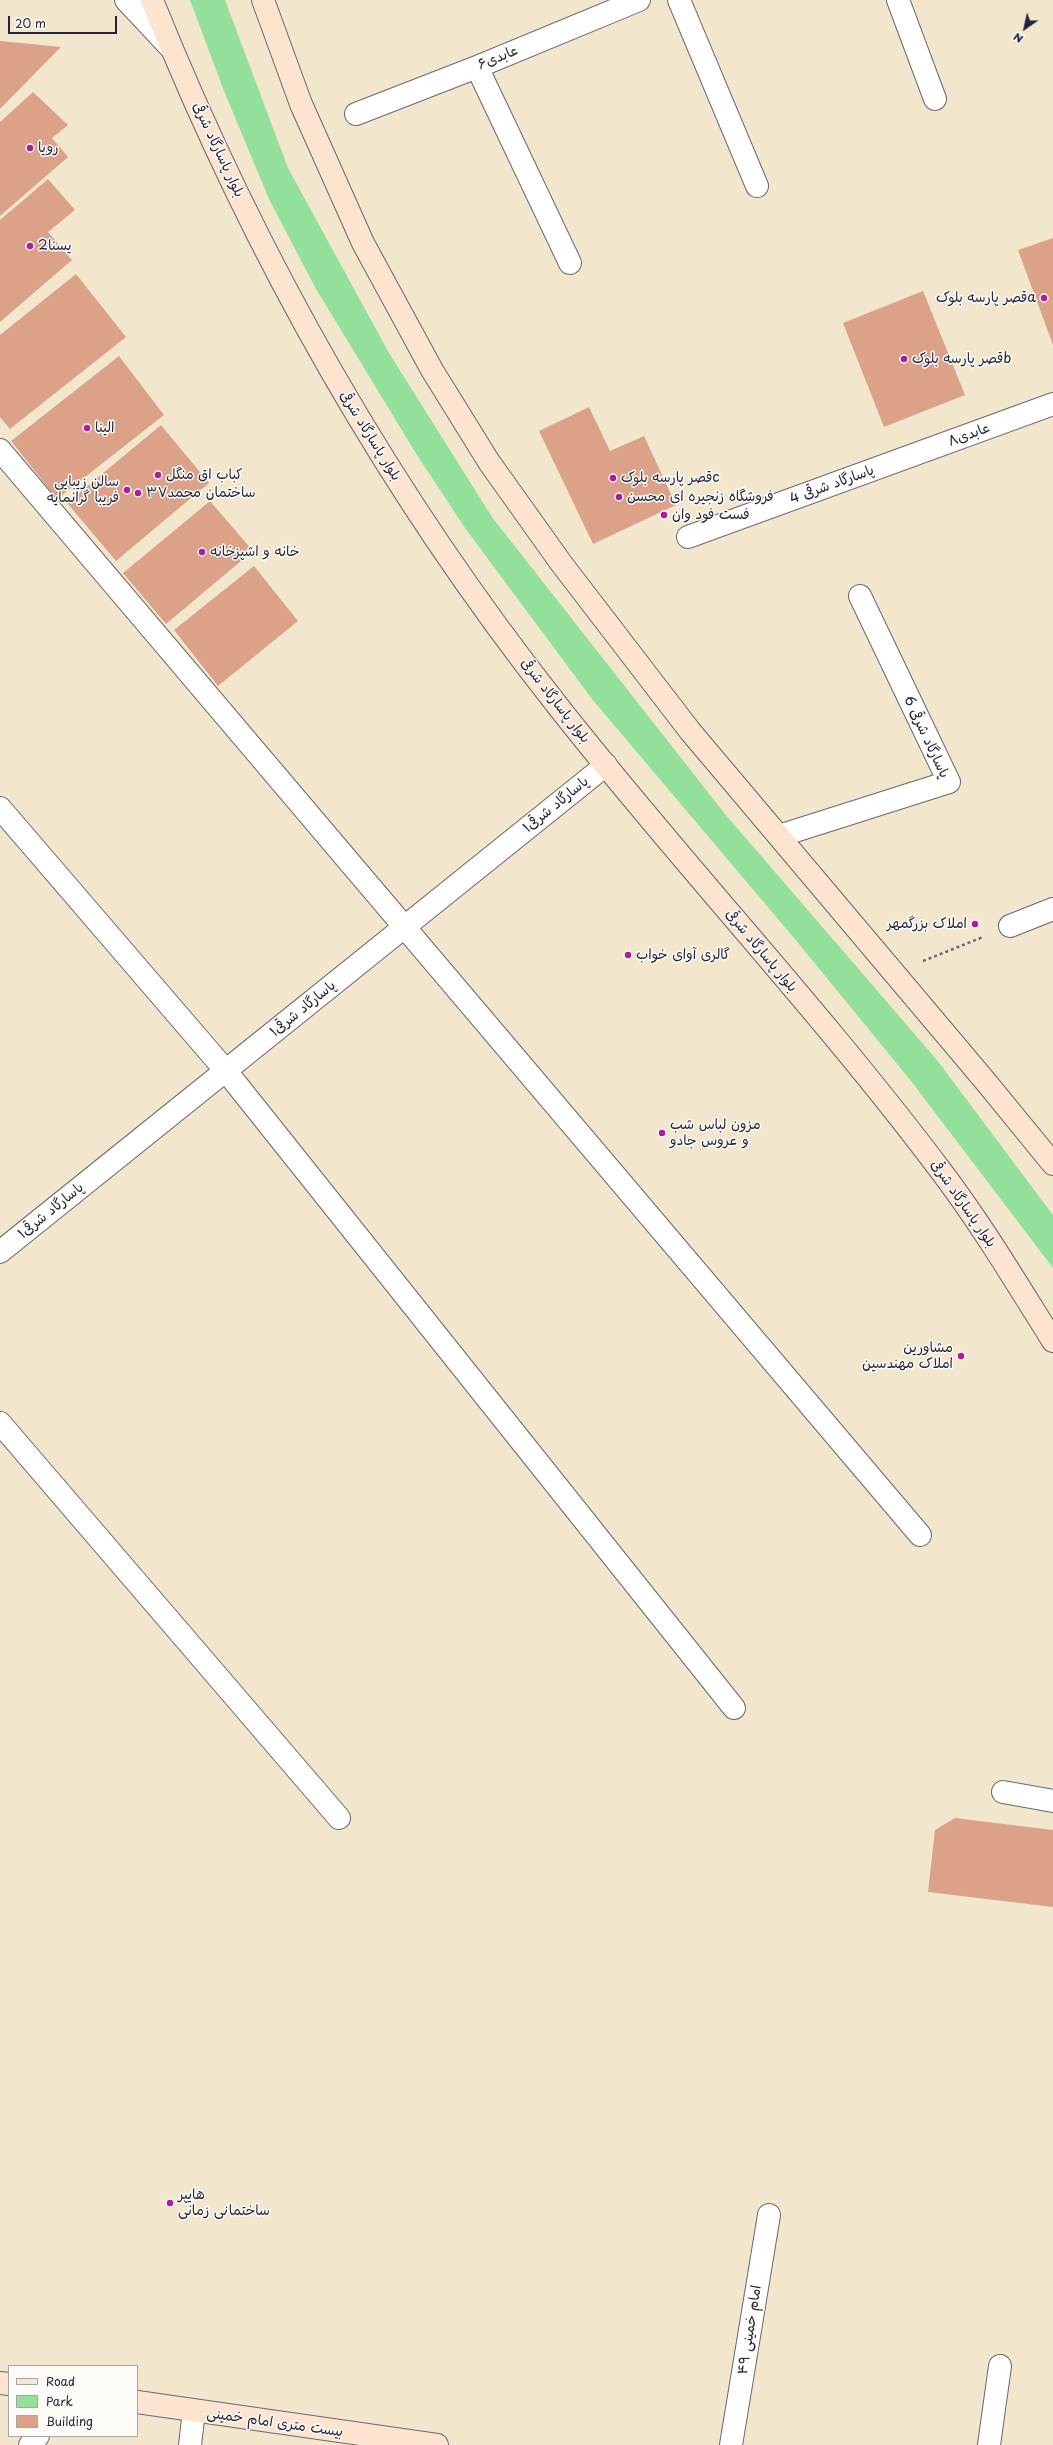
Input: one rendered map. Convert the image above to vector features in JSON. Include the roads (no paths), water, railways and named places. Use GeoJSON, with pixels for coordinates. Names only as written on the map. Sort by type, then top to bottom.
{"type":"FeatureCollection","features":[{"type":"Feature","properties":{"kind":"main road","name":"بلوار پاسارگاد شرقی"},"geometry":{"type":"LineString","coordinates":[[152,0],[170,47],[260,238],[309,335],[364,428],[411,502],[481,602],[556,704],[879,1092],[943,1174],[1004,1262],[1053,1341]]}},
{"type":"Feature","properties":{"kind":"main road"},"geometry":{"type":"LineString","coordinates":[[264,0],[301,104],[363,243],[432,370],[489,462],[570,575],[690,731],[895,973],[1053,1164]]}},
{"type":"Feature","properties":{"kind":"main road","name":"بیست متری امام خمینی"},"geometry":{"type":"LineString","coordinates":[[138,2402],[437,2445]]}},
{"type":"Feature","properties":{"kind":"street"},"geometry":{"type":"LineString","coordinates":[[126,0],[170,47]]}},
{"type":"Feature","properties":{"kind":"street","name":"عابدی۶"},"geometry":{"type":"LineString","coordinates":[[356,114],[476,67],[639,0]]}},
{"type":"Feature","properties":{"kind":"street"},"geometry":{"type":"LineString","coordinates":[[679,0],[758,186]]}},
{"type":"Feature","properties":{"kind":"street"},"geometry":{"type":"LineString","coordinates":[[898,0],[936,99]]}},
{"type":"Feature","properties":{"kind":"street"},"geometry":{"type":"LineString","coordinates":[[476,67],[570,263]]}},
{"type":"Feature","properties":{"kind":"street","name":"عابدی۸"},"geometry":{"type":"LineString","coordinates":[[884,466],[1053,404]]}},
{"type":"Feature","properties":{"kind":"street"},"geometry":{"type":"LineString","coordinates":[[0,450],[406,926],[920,1535]]}},
{"type":"Feature","properties":{"kind":"street","name":"4 پاسارگاد شرقی"},"geometry":{"type":"LineString","coordinates":[[688,537],[884,466]]}},
{"type":"Feature","properties":{"kind":"street","name":"6 پاسارگاد شرقی"},"geometry":{"type":"LineString","coordinates":[[779,836],[949,782],[860,596]]}},
{"type":"Feature","properties":{"kind":"street","name":"پاسارگاد شرقی۱"},"geometry":{"type":"LineString","coordinates":[[0,1252],[606,765]]}},
{"type":"Feature","properties":{"kind":"street"},"geometry":{"type":"LineString","coordinates":[[0,808],[226,1071],[734,1708]]}},
{"type":"Feature","properties":{"kind":"street"},"geometry":{"type":"LineString","coordinates":[[1010,926],[1053,909]]}},
{"type":"Feature","properties":{"kind":"street"},"geometry":{"type":"LineString","coordinates":[[0,1423],[339,1818]]}},
{"type":"Feature","properties":{"kind":"street"},"geometry":{"type":"LineString","coordinates":[[1003,1792],[1053,1801]]}},
{"type":"Feature","properties":{"kind":"street","name":"امام خمینی ۴۹"},"geometry":{"type":"LineString","coordinates":[[731,2445],[769,2215]]}},
{"type":"Feature","properties":{"kind":"street"},"geometry":{"type":"LineString","coordinates":[[988,2445],[1000,2366]]}},
{"type":"Feature","properties":{"kind":"street"},"geometry":{"type":"LineString","coordinates":[[190,2445],[194,2411]]}},
{"type":"Feature","properties":{"kind":"street"},"geometry":{"type":"LineString","coordinates":[[30,2445],[37,2437]]}},
{"type":"Feature","properties":{"kind":"place","name":"رویا"},"geometry":{"type":"Point","coordinates":[30,148]}},
{"type":"Feature","properties":{"kind":"place","name":"یسنا2"},"geometry":{"type":"Point","coordinates":[30,246]}},
{"type":"Feature","properties":{"kind":"place","name":"قصر پارسه بلوکa"},"geometry":{"type":"Point","coordinates":[1044,298]}},
{"type":"Feature","properties":{"kind":"place","name":"قصر پارسه بلوکb"},"geometry":{"type":"Point","coordinates":[904,359]}},
{"type":"Feature","properties":{"kind":"place","name":"الینا"},"geometry":{"type":"Point","coordinates":[87,428]}},
{"type":"Feature","properties":{"kind":"place","name":"کباب اق منگل"},"geometry":{"type":"Point","coordinates":[158,475]}},
{"type":"Feature","properties":{"kind":"place","name":"قصر پارسه بلوکc"},"geometry":{"type":"Point","coordinates":[613,478]}},
{"type":"Feature","properties":{"kind":"place","name":"سالن زیبایی فریبا گرانمایه"},"geometry":{"type":"Point","coordinates":[127,490]}},
{"type":"Feature","properties":{"kind":"place","name":"ساختمان محمد۳۷"},"geometry":{"type":"Point","coordinates":[138,493]}},
{"type":"Feature","properties":{"kind":"place","name":"فروشگاه زنجیره ای محسن"},"geometry":{"type":"Point","coordinates":[619,497]}},
{"type":"Feature","properties":{"kind":"place","name":"فست فود وان"},"geometry":{"type":"Point","coordinates":[664,515]}},
{"type":"Feature","properties":{"kind":"place","name":"خانه و اشپزخانه"},"geometry":{"type":"Point","coordinates":[202,552]}},
{"type":"Feature","properties":{"kind":"place","name":"املاک بزرگمهر"},"geometry":{"type":"Point","coordinates":[975,924]}},
{"type":"Feature","properties":{"kind":"place","name":"گالری آوای خواب"},"geometry":{"type":"Point","coordinates":[628,955]}},
{"type":"Feature","properties":{"kind":"place","name":"مزون لباس شب و عروس جادو"},"geometry":{"type":"Point","coordinates":[662,1133]}},
{"type":"Feature","properties":{"kind":"place","name":"مشاورین املاک مهندسین"},"geometry":{"type":"Point","coordinates":[961,1356]}},
{"type":"Feature","properties":{"kind":"place","name":"هایپر ساختمانی زمانی"},"geometry":{"type":"Point","coordinates":[170,2203]}}]}
